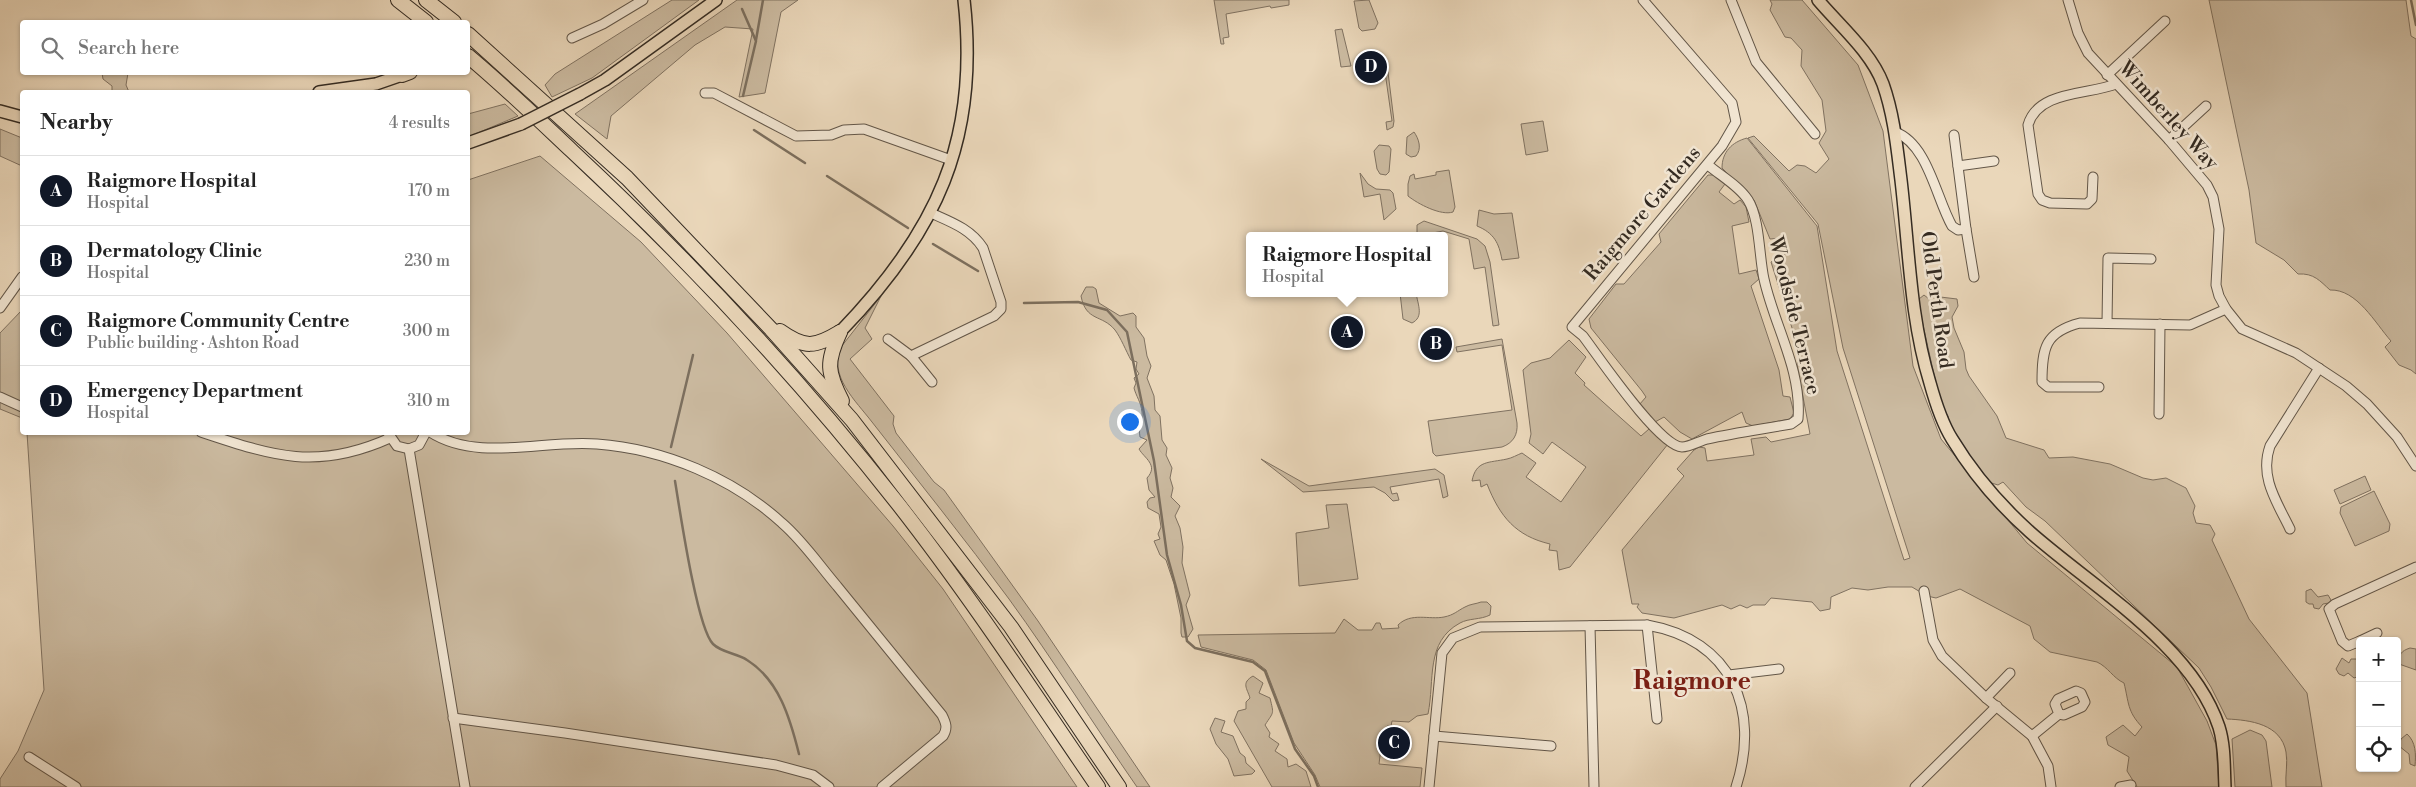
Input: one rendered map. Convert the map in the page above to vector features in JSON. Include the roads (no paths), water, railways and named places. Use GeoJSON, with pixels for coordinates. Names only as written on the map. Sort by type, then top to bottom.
{"type":"FeatureCollection","features":[{"type":"Feature","properties":{"kind":"highway"},"geometry":{"type":"LineString","coordinates":[[394,0],[410,20]]}},
{"type":"Feature","properties":{"kind":"highway"},"geometry":{"type":"LineString","coordinates":[[398,0],[423,20]]}},
{"type":"Feature","properties":{"kind":"highway"},"geometry":{"type":"LineString","coordinates":[[426,0],[451,20]]}},
{"type":"Feature","properties":{"kind":"highway"},"geometry":{"type":"LineString","coordinates":[[470,36],[627,178],[759,316],[852,420],[1012,627],[1119,787]]}},
{"type":"Feature","properties":{"kind":"highway"},"geometry":{"type":"LineString","coordinates":[[470,58],[670,245],[843,436],[899,506],[989,626],[1098,787]]}},
{"type":"Feature","properties":{"kind":"highway"},"geometry":{"type":"LineString","coordinates":[[470,71],[515,98]]}},
{"type":"Feature","properties":{"kind":"highway"},"geometry":{"type":"LineString","coordinates":[[759,316],[790,338],[803,344],[817,344],[840,332]]}},
{"type":"Feature","properties":{"kind":"highway"},"geometry":{"type":"LineString","coordinates":[[840,332],[830,354],[829,366],[835,387],[852,420]]}},
{"type":"Feature","properties":{"kind":"main road"},"geometry":{"type":"LineString","coordinates":[[470,142],[521,124],[605,80],[716,0]]}},
{"type":"Feature","properties":{"kind":"main road"},"geometry":{"type":"LineString","coordinates":[[840,332],[887,279],[916,239],[931,213],[951,160],[961,126],[967,72],[964,0]]}},
{"type":"Feature","properties":{"kind":"main road","name":"Old Perth Road"},"geometry":{"type":"LineString","coordinates":[[1818,0],[1868,57],[1882,83],[1896,132],[1915,310],[1923,360],[1934,398],[1950,437],[1972,469],[2029,531],[2130,613],[2194,679],[2212,710],[2219,728],[2225,787]]}},
{"type":"Feature","properties":{"kind":"main road"},"geometry":{"type":"LineString","coordinates":[[333,90],[376,84],[402,75]]}},
{"type":"Feature","properties":{"kind":"main road"},"geometry":{"type":"LineString","coordinates":[[0,111],[20,116]]}},
{"type":"Feature","properties":{"kind":"street"},"geometry":{"type":"LineString","coordinates":[[572,38],[603,24],[643,0]]}},
{"type":"Feature","properties":{"kind":"street"},"geometry":{"type":"LineString","coordinates":[[1731,0],[1756,62],[1815,134]]}},
{"type":"Feature","properties":{"kind":"street","name":"Wimberley Way"},"geometry":{"type":"LineString","coordinates":[[2068,0],[2078,33],[2088,53],[2169,140],[2207,186],[2213,197],[2219,229],[2216,285],[2226,309],[2242,329],[2272,342],[2319,368],[2346,386],[2367,404],[2397,438],[2416,466]]}},
{"type":"Feature","properties":{"kind":"street","name":"Raigmore Gardens"},"geometry":{"type":"LineString","coordinates":[[1572,327],[1708,165],[1730,135],[1736,122],[1732,103],[1649,2]]}},
{"type":"Feature","properties":{"kind":"street"},"geometry":{"type":"LineString","coordinates":[[2108,75],[2165,21]]}},
{"type":"Feature","properties":{"kind":"street"},"geometry":{"type":"LineString","coordinates":[[2093,177],[2092,199],[2087,204],[2050,203],[2042,200],[2038,194],[2028,125],[2031,115],[2046,103],[2090,90],[2103,90],[2116,84]]}},
{"type":"Feature","properties":{"kind":"street"},"geometry":{"type":"LineString","coordinates":[[705,93],[714,93],[796,136],[831,135],[844,130],[864,128],[951,160]]}},
{"type":"Feature","properties":{"kind":"street"},"geometry":{"type":"LineString","coordinates":[[2169,140],[2206,106]]}},
{"type":"Feature","properties":{"kind":"street"},"geometry":{"type":"LineString","coordinates":[[1896,132],[1906,136],[1917,147],[1952,226],[1958,230],[1966,229]]}},
{"type":"Feature","properties":{"kind":"street"},"geometry":{"type":"LineString","coordinates":[[1954,134],[1974,277]]}},
{"type":"Feature","properties":{"kind":"street"},"geometry":{"type":"LineString","coordinates":[[1958,166],[1994,161]]}},
{"type":"Feature","properties":{"kind":"street","name":"Woodside Terrace"},"geometry":{"type":"LineString","coordinates":[[1572,327],[1583,336],[1632,402],[1674,445],[1684,447],[1694,442],[1730,434],[1791,424],[1798,419],[1799,407],[1790,357],[1764,278],[1749,201],[1740,191],[1708,165]]}},
{"type":"Feature","properties":{"kind":"street"},"geometry":{"type":"LineString","coordinates":[[911,356],[994,316],[1001,309],[1001,302],[978,241],[964,229],[931,213]]}},
{"type":"Feature","properties":{"kind":"street"},"geometry":{"type":"LineString","coordinates":[[2108,323],[2108,258],[2151,259]]}},
{"type":"Feature","properties":{"kind":"street"},"geometry":{"type":"LineString","coordinates":[[0,308],[20,280]]}},
{"type":"Feature","properties":{"kind":"street"},"geometry":{"type":"LineString","coordinates":[[2099,387],[2048,387],[2042,382],[2043,354],[2047,342],[2056,332],[2066,326],[2080,322],[2190,325],[2226,309]]}},
{"type":"Feature","properties":{"kind":"street"},"geometry":{"type":"LineString","coordinates":[[2159,414],[2160,324]]}},
{"type":"Feature","properties":{"kind":"street"},"geometry":{"type":"LineString","coordinates":[[888,339],[911,356],[932,382]]}},
{"type":"Feature","properties":{"kind":"street"},"geometry":{"type":"LineString","coordinates":[[2290,530],[2269,485],[2265,471],[2266,458],[2270,446],[2319,368]]}},
{"type":"Feature","properties":{"kind":"street"},"geometry":{"type":"LineString","coordinates":[[0,397],[20,406]]}},
{"type":"Feature","properties":{"kind":"street"},"geometry":{"type":"LineString","coordinates":[[210,435],[272,455],[307,458],[348,453],[389,435],[397,446],[408,449],[419,445],[424,435]]}},
{"type":"Feature","properties":{"kind":"street"},"geometry":{"type":"LineString","coordinates":[[437,435],[462,445],[484,448],[597,444],[649,452],[722,481],[768,510],[804,546],[942,715],[946,723],[947,730],[943,736],[882,787]]}},
{"type":"Feature","properties":{"kind":"street"},"geometry":{"type":"LineString","coordinates":[[408,449],[465,787]]}},
{"type":"Feature","properties":{"kind":"street"},"geometry":{"type":"LineString","coordinates":[[2356,643],[2348,646],[2342,642],[2330,616],[2329,609],[2335,604],[2416,567]]}},
{"type":"Feature","properties":{"kind":"street"},"geometry":{"type":"LineString","coordinates":[[1924,591],[1934,640],[1942,656],[1986,698],[2032,736],[2048,766],[2050,787]]}},
{"type":"Feature","properties":{"kind":"street"},"geometry":{"type":"LineString","coordinates":[[1647,625],[1657,719]]}},
{"type":"Feature","properties":{"kind":"street"},"geometry":{"type":"LineString","coordinates":[[1428,787],[1442,653],[1453,638],[1480,628],[1647,625],[1667,628],[1683,635],[1719,663],[1729,675],[1743,708],[1745,720],[1746,749],[1736,787]]}},
{"type":"Feature","properties":{"kind":"street"},"geometry":{"type":"LineString","coordinates":[[1590,626],[1594,787]]}},
{"type":"Feature","properties":{"kind":"street"},"geometry":{"type":"LineString","coordinates":[[2368,637],[2377,633]]}},
{"type":"Feature","properties":{"kind":"street"},"geometry":{"type":"LineString","coordinates":[[1729,675],[1779,669]]}},
{"type":"Feature","properties":{"kind":"street"},"geometry":{"type":"LineString","coordinates":[[1986,698],[2010,673]]}},
{"type":"Feature","properties":{"kind":"street"},"geometry":{"type":"LineString","coordinates":[[1915,787],[1997,706]]}},
{"type":"Feature","properties":{"kind":"street"},"geometry":{"type":"LineString","coordinates":[[2032,736],[2059,714]]}},
{"type":"Feature","properties":{"kind":"street"},"geometry":{"type":"LineString","coordinates":[[453,718],[565,732],[776,765],[813,775],[829,787]]}},
{"type":"Feature","properties":{"kind":"street"},"geometry":{"type":"LineString","coordinates":[[1434,736],[1551,746]]}},
{"type":"Feature","properties":{"kind":"street"},"geometry":{"type":"LineString","coordinates":[[29,757],[76,787]]}},
{"type":"Feature","properties":{"kind":"street"},"geometry":{"type":"LineString","coordinates":[[2120,787],[2131,785]]}},
{"type":"Feature","properties":{"kind":"waterway"},"geometry":{"type":"LineString","coordinates":[[756,40],[763,0]]}},
{"type":"Feature","properties":{"kind":"waterway"},"geometry":{"type":"LineString","coordinates":[[2411,0],[2416,25]]}},
{"type":"Feature","properties":{"kind":"waterway"},"geometry":{"type":"LineString","coordinates":[[742,9],[756,41],[743,96]]}},
{"type":"Feature","properties":{"kind":"waterway"},"geometry":{"type":"LineString","coordinates":[[754,130],[805,163]]}},
{"type":"Feature","properties":{"kind":"waterway"},"geometry":{"type":"LineString","coordinates":[[827,176],[908,228]]}},
{"type":"Feature","properties":{"kind":"waterway"},"geometry":{"type":"LineString","coordinates":[[933,244],[978,271]]}},
{"type":"Feature","properties":{"kind":"waterway"},"geometry":{"type":"LineString","coordinates":[[1024,303],[1078,302],[1107,310],[1127,332],[1154,461],[1167,555],[1181,605],[1187,641],[1195,648],[1253,662],[1265,671],[1295,749],[1314,776],[1318,787]]}},
{"type":"Feature","properties":{"kind":"waterway"},"geometry":{"type":"LineString","coordinates":[[671,447],[693,355]]}},
{"type":"Feature","properties":{"kind":"waterway"},"geometry":{"type":"LineString","coordinates":[[675,481],[695,593],[707,634],[717,647],[747,660],[767,678],[782,701],[792,727],[799,754]]}},
{"type":"Feature","properties":{"kind":"place","name":"Emergency Department"},"geometry":{"type":"Point","coordinates":[1371,67]}},
{"type":"Feature","properties":{"kind":"place","name":"Raigmore Hospital"},"geometry":{"type":"Point","coordinates":[1347,332]}},
{"type":"Feature","properties":{"kind":"place","name":"Dermatology Clinic"},"geometry":{"type":"Point","coordinates":[1436,344]}},
{"type":"Feature","properties":{"kind":"place","name":"Raigmore Community Centre"},"geometry":{"type":"Point","coordinates":[1394,743]}},
{"type":"Feature","properties":{"kind":"district","name":"Raigmore"},"geometry":{"type":"Point","coordinates":[1692,681]}}]}
